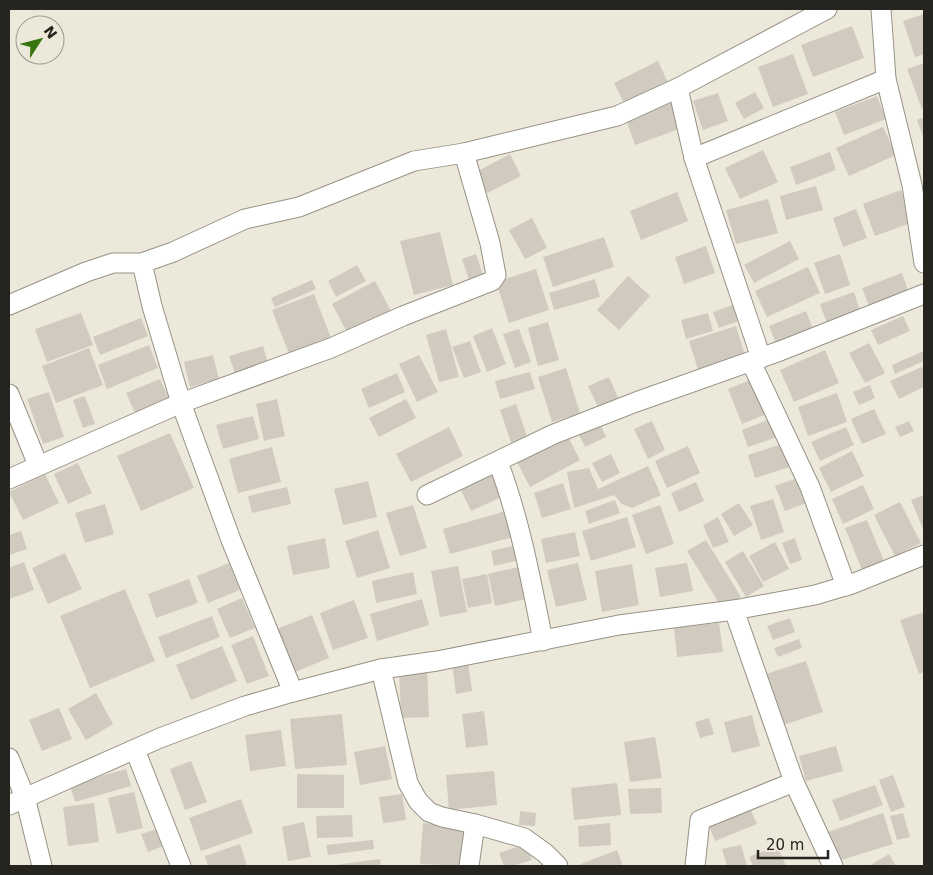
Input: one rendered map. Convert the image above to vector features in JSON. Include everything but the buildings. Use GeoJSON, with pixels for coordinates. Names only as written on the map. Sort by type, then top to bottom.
{"type":"FeatureCollection","features":[{"type":"Feature","properties":{"kind":"street"},"geometry":{"type":"LineString","coordinates":[[9,305],[86,272],[113,263],[142,263],[173,252],[245,219],[299,207],[414,161],[464,153],[617,116],[678,88],[827,9]]}},
{"type":"Feature","properties":{"kind":"street"},"geometry":{"type":"LineString","coordinates":[[882,9],[886,79],[912,185],[924,263]]}},
{"type":"Feature","properties":{"kind":"street"},"geometry":{"type":"LineString","coordinates":[[694,158],[886,79]]}},
{"type":"Feature","properties":{"kind":"street"},"geometry":{"type":"LineString","coordinates":[[678,88],[694,158],[756,360],[810,487],[846,586]]}},
{"type":"Feature","properties":{"kind":"street"},"geometry":{"type":"LineString","coordinates":[[9,479],[181,403],[330,348],[403,316],[492,281],[496,275],[492,254],[464,153]]}},
{"type":"Feature","properties":{"kind":"street"},"geometry":{"type":"LineString","coordinates":[[142,263],[152,306],[181,403],[231,540],[293,692]]}},
{"type":"Feature","properties":{"kind":"street"},"geometry":{"type":"LineString","coordinates":[[427,495],[563,430],[756,360],[924,294]]}},
{"type":"Feature","properties":{"kind":"street"},"geometry":{"type":"LineString","coordinates":[[9,394],[38,465]]}},
{"type":"Feature","properties":{"kind":"street"},"geometry":{"type":"LineString","coordinates":[[498,462],[516,516],[543,641]]}},
{"type":"Feature","properties":{"kind":"street"},"geometry":{"type":"LineString","coordinates":[[17,801],[160,738],[245,706],[293,692],[381,670],[543,641],[619,625],[734,610],[815,595],[846,586],[924,555]]}},
{"type":"Feature","properties":{"kind":"street"},"geometry":{"type":"LineString","coordinates":[[734,610],[794,782],[833,866]]}},
{"type":"Feature","properties":{"kind":"street"},"geometry":{"type":"LineString","coordinates":[[381,670],[408,783],[418,801],[436,815],[524,838],[545,852],[558,866]]}},
{"type":"Feature","properties":{"kind":"street"},"geometry":{"type":"LineString","coordinates":[[135,750],[181,866]]}},
{"type":"Feature","properties":{"kind":"street"},"geometry":{"type":"LineString","coordinates":[[9,758],[17,801],[42,866]]}},
{"type":"Feature","properties":{"kind":"street"},"geometry":{"type":"LineString","coordinates":[[695,866],[700,820],[794,782]]}},
{"type":"Feature","properties":{"kind":"street"},"geometry":{"type":"LineString","coordinates":[[469,866],[475,824]]}}]}
